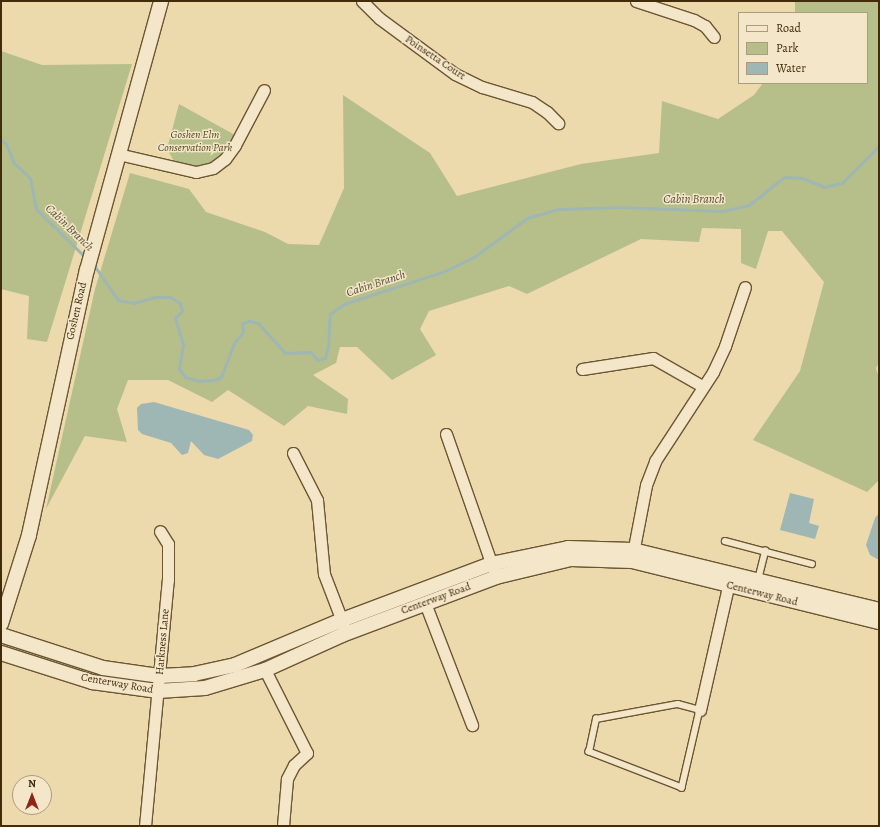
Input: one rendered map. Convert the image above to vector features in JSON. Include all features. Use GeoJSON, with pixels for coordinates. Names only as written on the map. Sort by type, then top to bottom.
{"type":"FeatureCollection","features":[{"type":"Feature","properties":{"kind":"street","name":"Goshen Road"},"geometry":{"type":"LineString","coordinates":[[1,624],[29,536],[92,246],[161,1]]}},
{"type":"Feature","properties":{"kind":"street","name":"Poinsetta Court"},"geometry":{"type":"LineString","coordinates":[[362,1],[379,18],[455,74],[482,87],[532,102],[548,112],[558,123]]}},
{"type":"Feature","properties":{"kind":"street"},"geometry":{"type":"LineString","coordinates":[[636,1],[694,20],[705,26],[714,37]]}},
{"type":"Feature","properties":{"kind":"street"},"geometry":{"type":"LineString","coordinates":[[118,154],[196,172],[213,168],[225,159],[235,146],[264,90]]}},
{"type":"Feature","properties":{"kind":"street"},"geometry":{"type":"LineString","coordinates":[[632,556],[646,485],[655,462],[702,386],[713,372],[725,346],[745,287]]}},
{"type":"Feature","properties":{"kind":"street"},"geometry":{"type":"LineString","coordinates":[[582,369],[653,358],[702,386]]}},
{"type":"Feature","properties":{"kind":"street"},"geometry":{"type":"LineString","coordinates":[[446,434],[493,571]]}},
{"type":"Feature","properties":{"kind":"street"},"geometry":{"type":"LineString","coordinates":[[293,453],[317,500],[324,574],[344,627]]}},
{"type":"Feature","properties":{"kind":"street","name":"Harkness Lane"},"geometry":{"type":"LineString","coordinates":[[145,826],[160,676],[169,564],[168,544],[160,531]]}},
{"type":"Feature","properties":{"kind":"street","name":"Centerway Road"},"geometry":{"type":"LineString","coordinates":[[1,635],[103,668],[160,676],[194,674],[235,665],[344,627],[493,571],[571,559],[632,556],[756,586],[879,622]]}},
{"type":"Feature","properties":{"kind":"street","name":"Centerway Road"},"geometry":{"type":"LineString","coordinates":[[1,653],[92,682],[158,691],[205,688],[265,670],[344,627],[425,603],[493,571]]}},
{"type":"Feature","properties":{"kind":"street"},"geometry":{"type":"LineString","coordinates":[[700,710],[729,579]]}},
{"type":"Feature","properties":{"kind":"street","name":"Centerway Road"},"geometry":{"type":"LineString","coordinates":[[756,586],[879,610]]}},
{"type":"Feature","properties":{"kind":"street"},"geometry":{"type":"LineString","coordinates":[[425,603],[472,725]]}},
{"type":"Feature","properties":{"kind":"street"},"geometry":{"type":"LineString","coordinates":[[265,670],[308,753],[294,765],[287,779],[284,826]]}},
{"type":"Feature","properties":{"kind":"lane"},"geometry":{"type":"LineString","coordinates":[[725,541],[812,564]]}},
{"type":"Feature","properties":{"kind":"lane"},"geometry":{"type":"LineString","coordinates":[[756,586],[765,551]]}},
{"type":"Feature","properties":{"kind":"lane"},"geometry":{"type":"LineString","coordinates":[[678,704],[700,710],[682,788],[589,752],[596,719],[678,704]]}},
{"type":"Feature","properties":{"kind":"green space"},"geometry":{"type":"Polygon","coordinates":[[[795,1],[879,1],[879,363],[876,368],[879,379],[879,480],[867,492],[753,440],[800,371],[824,282],[782,231],[768,231],[756,269],[741,263],[741,229],[702,228],[699,242],[641,239],[527,294],[509,286],[429,311],[420,329],[436,355],[392,380],[357,347],[340,347],[336,363],[313,375],[348,399],[347,414],[308,406],[284,426],[228,390],[212,402],[168,380],[128,380],[117,409],[127,442],[85,436],[46,509],[95,289],[130,173],[189,189],[206,212],[265,232],[288,244],[319,245],[344,188],[343,95],[430,153],[457,196],[581,164],[659,153],[662,101],[718,119],[754,95],[762,84],[868,84],[868,12],[795,12],[795,1]]]}},
{"type":"Feature","properties":{"kind":"green space"},"geometry":{"type":"Polygon","coordinates":[[[1,51],[42,65],[132,64],[47,342],[27,339],[29,296],[1,289],[1,51]]]}},
{"type":"Feature","properties":{"kind":"green space","name":"Goshen Elm Conservation Park"},"geometry":{"type":"Polygon","coordinates":[[[179,104],[235,135],[226,151],[211,163],[197,167],[175,163],[167,149],[179,104]]]}},
{"type":"Feature","properties":{"kind":"water"},"geometry":{"type":"Polygon","coordinates":[[[154,402],[249,430],[253,435],[252,441],[218,459],[204,455],[191,441],[188,453],[182,455],[171,443],[142,434],[138,430],[137,408],[141,404],[154,402]]]}},
{"type":"Feature","properties":{"kind":"water"},"geometry":{"type":"Polygon","coordinates":[[[790,493],[814,499],[809,523],[819,526],[815,539],[780,530],[790,493]]]}},
{"type":"Feature","properties":{"kind":"water"},"geometry":{"type":"Polygon","coordinates":[[[879,513],[879,560],[870,555],[866,545],[875,518],[879,513]]]}},
{"type":"Feature","properties":{"kind":"waterway","name":"Cabin Branch"},"geometry":{"type":"LineString","coordinates":[[1,140],[6,144],[14,163],[30,178],[36,209],[86,258]]}},
{"type":"Feature","properties":{"kind":"waterway","name":"Cabin Branch"},"geometry":{"type":"LineString","coordinates":[[93,264],[118,300],[133,303],[155,297],[170,297],[180,303],[182,311],[175,318],[183,344],[179,369],[185,377],[199,381],[213,380],[221,377],[234,343],[243,332],[242,323],[249,321],[258,323],[285,353],[311,352],[317,360],[325,358],[328,347],[330,314],[344,304],[445,271],[474,257],[527,218],[559,209],[621,207],[723,211],[749,205],[784,177],[802,178],[824,187],[842,183],[879,146]]}}]}
